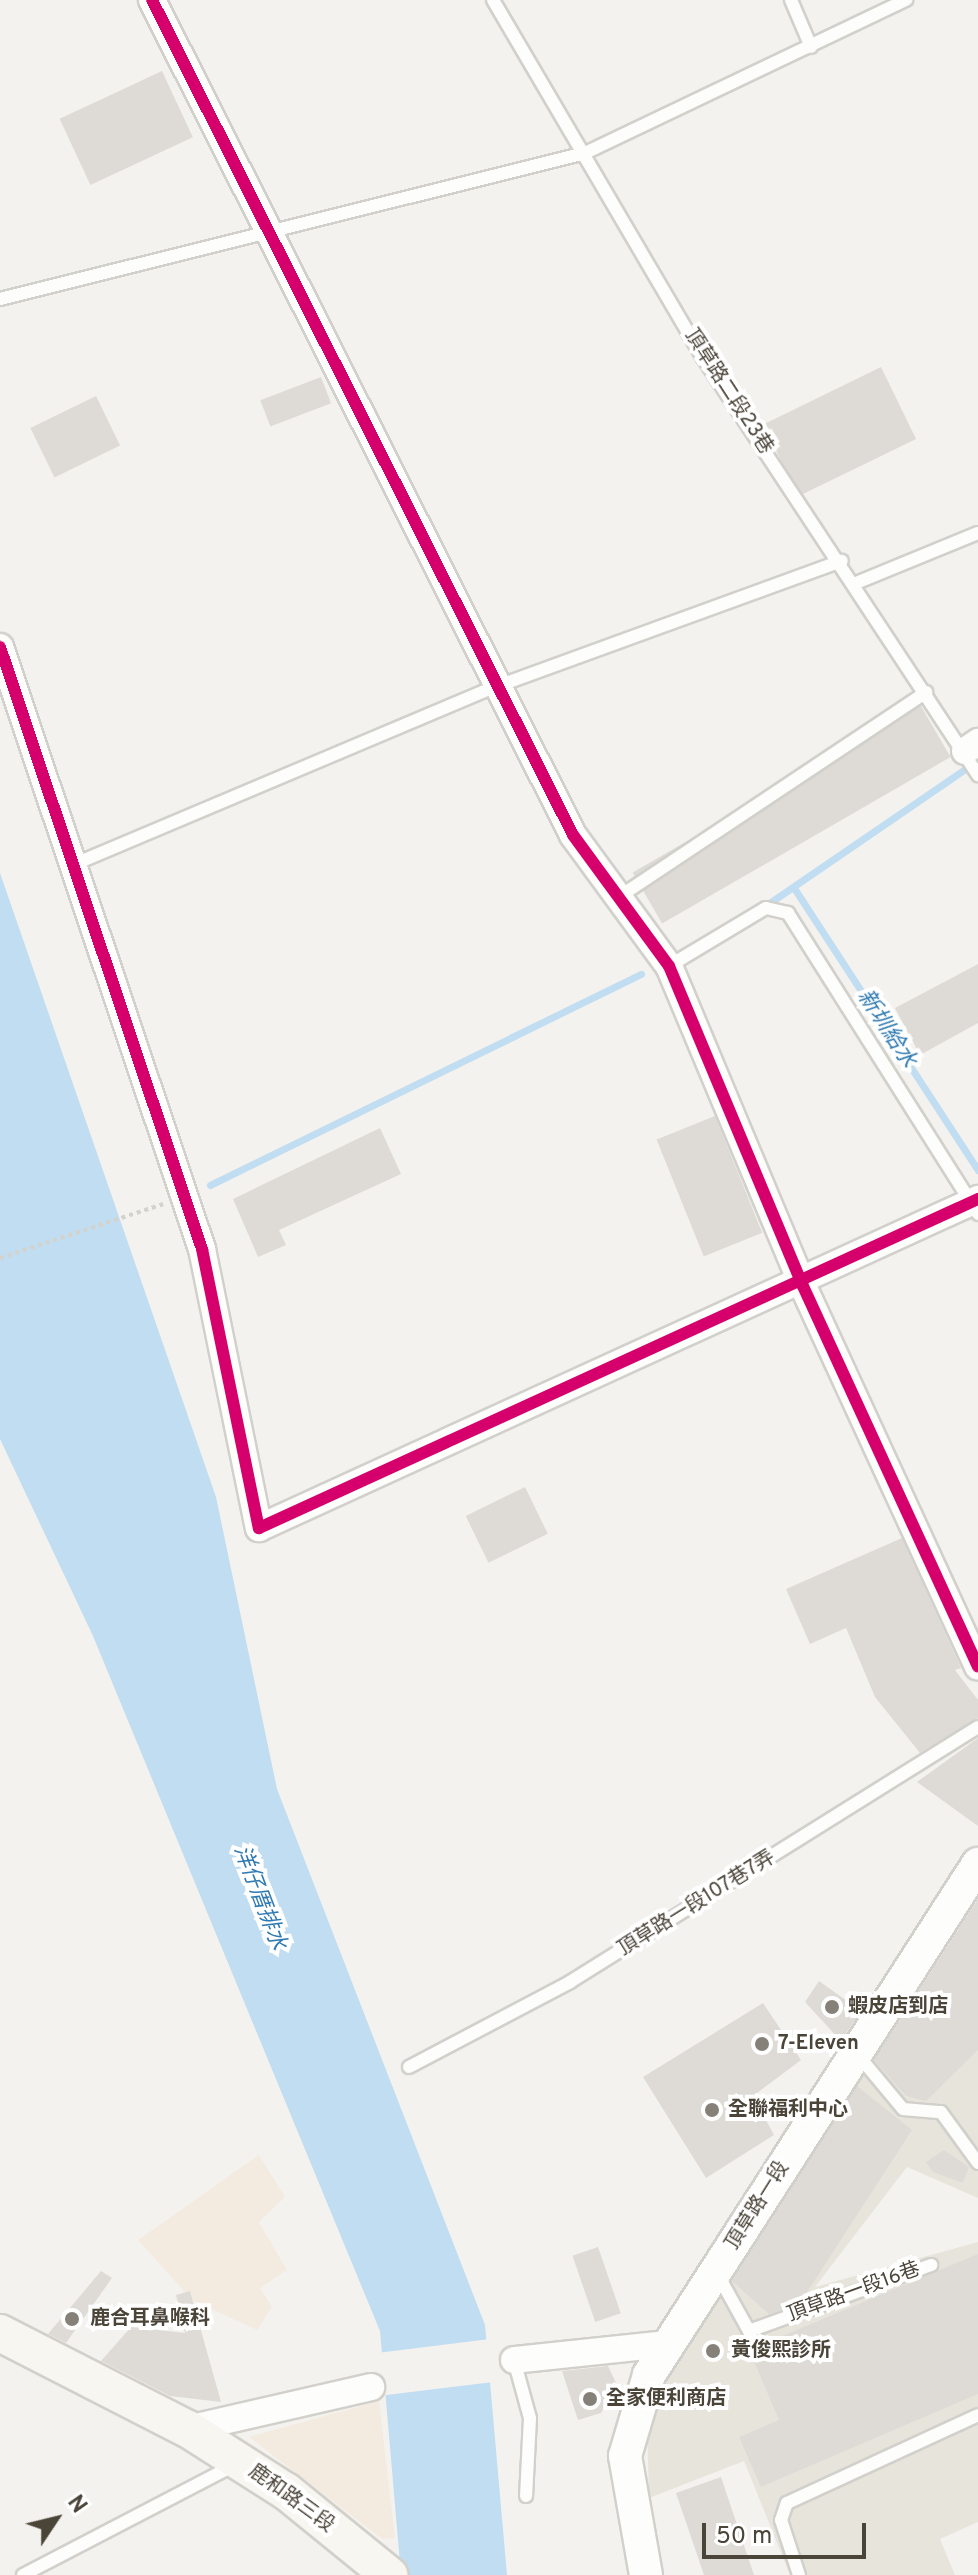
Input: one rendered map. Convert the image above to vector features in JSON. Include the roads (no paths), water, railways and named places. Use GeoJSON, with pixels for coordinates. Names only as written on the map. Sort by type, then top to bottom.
{"type":"FeatureCollection","features":[{"type":"Feature","properties":{"kind":"main road","name":"鹿和路三段"},"geometry":{"type":"LineString","coordinates":[[0,2333],[188,2429],[240,2461],[375,2569]]}},
{"type":"Feature","properties":{"kind":"street"},"geometry":{"type":"LineString","coordinates":[[152,0],[495,687],[616,899],[669,966],[802,1284],[978,1666]]}},
{"type":"Feature","properties":{"kind":"street"},"geometry":{"type":"LineString","coordinates":[[0,647],[184,1197],[234,1382],[259,1528],[976,1205]]}},
{"type":"Feature","properties":{"kind":"street","name":"頂草路一段"},"geometry":{"type":"LineString","coordinates":[[646,2575],[625,2456],[637,2404],[666,2344],[717,2273],[855,2053],[977,1869]]}},
{"type":"Feature","properties":{"kind":"street"},"geometry":{"type":"LineString","coordinates":[[514,2360],[666,2344]]}},
{"type":"Feature","properties":{"kind":"street"},"geometry":{"type":"LineString","coordinates":[[188,2429],[371,2387]]}},
{"type":"Feature","properties":{"kind":"lane","name":"頂草路二段23巷"},"geometry":{"type":"LineString","coordinates":[[493,0],[703,358],[842,561],[926,692],[971,746],[978,775]]}},
{"type":"Feature","properties":{"kind":"lane"},"geometry":{"type":"LineString","coordinates":[[791,0],[811,47]]}},
{"type":"Feature","properties":{"kind":"lane"},"geometry":{"type":"LineString","coordinates":[[0,299],[268,229],[585,153],[906,0]]}},
{"type":"Feature","properties":{"kind":"lane"},"geometry":{"type":"LineString","coordinates":[[856,583],[978,533]]}},
{"type":"Feature","properties":{"kind":"lane"},"geometry":{"type":"LineString","coordinates":[[75,864],[495,687],[842,561]]}},
{"type":"Feature","properties":{"kind":"lane"},"geometry":{"type":"LineString","coordinates":[[616,899],[926,692]]}},
{"type":"Feature","properties":{"kind":"lane"},"geometry":{"type":"LineString","coordinates":[[669,966],[766,908],[788,913],[976,1205]]}},
{"type":"Feature","properties":{"kind":"lane","name":"頂草路一段107巷7弄"},"geometry":{"type":"LineString","coordinates":[[409,2067],[570,1982],[978,1727]]}},
{"type":"Feature","properties":{"kind":"lane"},"geometry":{"type":"LineString","coordinates":[[855,2053],[903,2109],[941,2112],[978,2163]]}},
{"type":"Feature","properties":{"kind":"lane","name":"頂草路一段16巷"},"geometry":{"type":"LineString","coordinates":[[717,2273],[749,2331],[931,2265]]}},
{"type":"Feature","properties":{"kind":"lane"},"geometry":{"type":"LineString","coordinates":[[514,2360],[530,2418],[526,2496]]}},
{"type":"Feature","properties":{"kind":"lane"},"geometry":{"type":"LineString","coordinates":[[799,2575],[781,2520],[787,2503],[978,2415]]}},
{"type":"Feature","properties":{"kind":"lane"},"geometry":{"type":"LineString","coordinates":[[23,2575],[240,2461]]}},
{"type":"Feature","properties":{"kind":"water","name":"洋仔厝排水"},"geometry":{"type":"Polygon","coordinates":[[[0,873],[216,1497],[277,1789],[485,2325],[507,2575],[401,2575],[380,2331],[93,1636],[0,1439],[0,873]]]}},
{"type":"Feature","properties":{"kind":"waterway"},"geometry":{"type":"LineString","coordinates":[[762,908],[978,760]]}},
{"type":"Feature","properties":{"kind":"waterway","name":"新圳給水"},"geometry":{"type":"LineString","coordinates":[[794,888],[978,1170]]}},
{"type":"Feature","properties":{"kind":"waterway"},"geometry":{"type":"LineString","coordinates":[[210,1185],[641,974]]}},
{"type":"Feature","properties":{"kind":"place","name":"蝦皮店到店"},"geometry":{"type":"Point","coordinates":[832,2007]}},
{"type":"Feature","properties":{"kind":"place","name":"7-Eleven"},"geometry":{"type":"Point","coordinates":[762,2044]}},
{"type":"Feature","properties":{"kind":"place","name":"全聯福利中心"},"geometry":{"type":"Point","coordinates":[712,2110]}},
{"type":"Feature","properties":{"kind":"place","name":"鹿合耳鼻喉科"},"geometry":{"type":"Point","coordinates":[72,2319]}},
{"type":"Feature","properties":{"kind":"place","name":"黃俊熙診所"},"geometry":{"type":"Point","coordinates":[713,2351]}},
{"type":"Feature","properties":{"kind":"place","name":"全家便利商店"},"geometry":{"type":"Point","coordinates":[590,2399]}}]}
